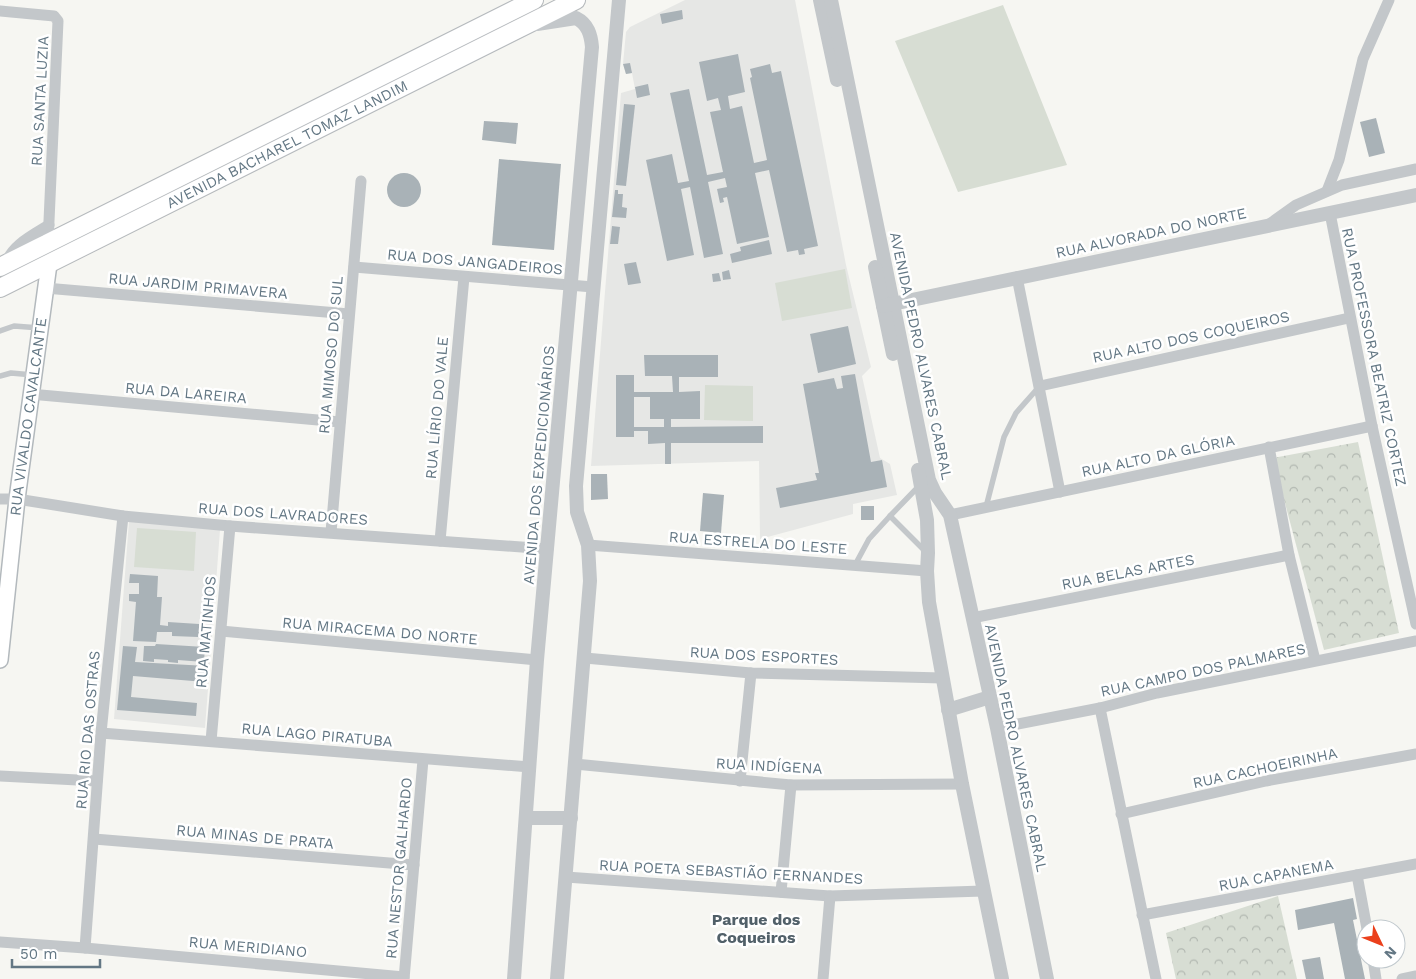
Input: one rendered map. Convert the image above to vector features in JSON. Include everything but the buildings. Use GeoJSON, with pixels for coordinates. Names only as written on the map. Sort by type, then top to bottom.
{"type":"FeatureCollection","features":[{"type":"Feature","properties":{"kind":"highway","name":"AVENIDA BACHAREL TOMAZ LANDIM"},"geometry":{"type":"LineString","coordinates":[[3,266],[534,0]]}},
{"type":"Feature","properties":{"kind":"highway","name":"AVENIDA BACHAREL TOMAZ LANDIM"},"geometry":{"type":"LineString","coordinates":[[0,288],[576,0]]}},
{"type":"Feature","properties":{"kind":"main road","name":"RUA VIVALDO CAVALCANTE"},"geometry":{"type":"LineString","coordinates":[[0,660],[1,634],[17,499],[49,264]]}},
{"type":"Feature","properties":{"kind":"street"},"geometry":{"type":"LineString","coordinates":[[557,979],[590,581],[588,545],[580,524],[575,499],[619,0]]}},
{"type":"Feature","properties":{"kind":"street","name":"AVENIDA PEDRO ALVARES CABRAL"},"geometry":{"type":"LineString","coordinates":[[820,0],[888,305]]}},
{"type":"Feature","properties":{"kind":"street","name":"AVENIDA PEDRO ALVARES CABRAL"},"geometry":{"type":"LineString","coordinates":[[831,0],[888,305],[925,482],[929,602],[962,784],[1002,979]]}},
{"type":"Feature","properties":{"kind":"street"},"geometry":{"type":"LineString","coordinates":[[1327,191],[1339,160],[1363,59],[1389,0]]}},
{"type":"Feature","properties":{"kind":"street","name":"RUA SANTA LUZIA"},"geometry":{"type":"LineString","coordinates":[[0,12],[54,16],[58,21],[48,243]]}},
{"type":"Feature","properties":{"kind":"street","name":"AVENIDA DOS EXPEDICIONÁRIOS"},"geometry":{"type":"LineString","coordinates":[[514,979],[537,660],[592,47],[589,32],[578,19],[572,18],[519,28]]}},
{"type":"Feature","properties":{"kind":"street"},"geometry":{"type":"LineString","coordinates":[[584,130],[606,132]]}},
{"type":"Feature","properties":{"kind":"street"},"geometry":{"type":"LineString","coordinates":[[1268,225],[1296,206],[1342,185],[1416,169]]}},
{"type":"Feature","properties":{"kind":"street","name":"RUA MIMOSO DO SUL"},"geometry":{"type":"LineString","coordinates":[[331,532],[361,181]]}},
{"type":"Feature","properties":{"kind":"street","name":"RUA ALVORADA DO NORTE"},"geometry":{"type":"LineString","coordinates":[[888,305],[1416,195]]}},
{"type":"Feature","properties":{"kind":"street","name":"RUA PROFESSORA BEATRIZ CORTEZ"},"geometry":{"type":"LineString","coordinates":[[1330,213],[1349,318],[1372,426],[1412,585],[1416,624]]}},
{"type":"Feature","properties":{"kind":"street"},"geometry":{"type":"LineString","coordinates":[[3,266],[13,250],[49,225]]}},
{"type":"Feature","properties":{"kind":"street","name":"RUA DOS JANGADEIROS"},"geometry":{"type":"LineString","coordinates":[[354,267],[593,287]]}},
{"type":"Feature","properties":{"kind":"street","name":"RUA LÍRIO DO VALE"},"geometry":{"type":"LineString","coordinates":[[440,541],[464,277]]}},
{"type":"Feature","properties":{"kind":"street"},"geometry":{"type":"LineString","coordinates":[[1017,277],[1060,492]]}},
{"type":"Feature","properties":{"kind":"street","name":"RUA JARDIM PRIMAVERA"},"geometry":{"type":"LineString","coordinates":[[45,288],[349,314]]}},
{"type":"Feature","properties":{"kind":"street","name":"RUA ALTO DOS COQUEIROS"},"geometry":{"type":"LineString","coordinates":[[1040,386],[1349,318]]}},
{"type":"Feature","properties":{"kind":"street","name":"RUA DA LAREIRA"},"geometry":{"type":"LineString","coordinates":[[30,394],[340,422]]}},
{"type":"Feature","properties":{"kind":"street","name":"RUA ALTO DA GLÓRIA"},"geometry":{"type":"LineString","coordinates":[[950,514],[1372,426]]}},
{"type":"Feature","properties":{"kind":"street"},"geometry":{"type":"LineString","coordinates":[[1269,447],[1290,555],[1315,660]]}},
{"type":"Feature","properties":{"kind":"street","name":"AVENIDA PEDRO ALVARES CABRAL"},"geometry":{"type":"LineString","coordinates":[[925,482],[950,514],[997,728],[1047,979]]}},
{"type":"Feature","properties":{"kind":"street","name":"RUA DOS LAVRADORES"},"geometry":{"type":"LineString","coordinates":[[0,499],[17,499],[123,516],[230,526],[548,549]]}},
{"type":"Feature","properties":{"kind":"street","name":"RUA RIO DAS OSTRAS"},"geometry":{"type":"LineString","coordinates":[[85,948],[101,733],[123,516]]}},
{"type":"Feature","properties":{"kind":"street","name":"RUA MATINHOS"},"geometry":{"type":"LineString","coordinates":[[211,740],[230,526]]}},
{"type":"Feature","properties":{"kind":"street","name":"RUA ESTRELA DO LESTE"},"geometry":{"type":"LineString","coordinates":[[588,545],[927,571]]}},
{"type":"Feature","properties":{"kind":"street","name":"RUA BELAS ARTES"},"geometry":{"type":"LineString","coordinates":[[972,618],[1290,555]]}},
{"type":"Feature","properties":{"kind":"street","name":"RUA MIRACEMA DO NORTE"},"geometry":{"type":"LineString","coordinates":[[221,631],[537,660]]}},
{"type":"Feature","properties":{"kind":"street","name":"RUA CAMPO DOS PALMARES"},"geometry":{"type":"LineString","coordinates":[[997,728],[1100,708],[1157,693],[1315,660],[1416,641]]}},
{"type":"Feature","properties":{"kind":"street","name":"RUA DOS ESPORTES"},"geometry":{"type":"LineString","coordinates":[[585,658],[751,673],[942,678]]}},
{"type":"Feature","properties":{"kind":"street"},"geometry":{"type":"LineString","coordinates":[[740,780],[751,673]]}},
{"type":"Feature","properties":{"kind":"street"},"geometry":{"type":"LineString","coordinates":[[948,710],[990,697]]}},
{"type":"Feature","properties":{"kind":"street"},"geometry":{"type":"LineString","coordinates":[[1100,708],[1156,979]]}},
{"type":"Feature","properties":{"kind":"street","name":"RUA LAGO PIRATUBA"},"geometry":{"type":"LineString","coordinates":[[101,733],[211,740],[423,760],[530,767]]}},
{"type":"Feature","properties":{"kind":"street","name":"RUA CACHOEIRINHA"},"geometry":{"type":"LineString","coordinates":[[1121,814],[1266,781],[1416,754]]}},
{"type":"Feature","properties":{"kind":"street","name":"RUA NESTOR GALHARDO"},"geometry":{"type":"LineString","coordinates":[[404,978],[423,760]]}},
{"type":"Feature","properties":{"kind":"street","name":"RUA INDÍGENA"},"geometry":{"type":"LineString","coordinates":[[575,764],[790,785],[962,784]]}},
{"type":"Feature","properties":{"kind":"street"},"geometry":{"type":"LineString","coordinates":[[0,776],[97,781]]}},
{"type":"Feature","properties":{"kind":"street"},"geometry":{"type":"LineString","coordinates":[[781,892],[790,785]]}},
{"type":"Feature","properties":{"kind":"street"},"geometry":{"type":"LineString","coordinates":[[526,818],[571,818]]}},
{"type":"Feature","properties":{"kind":"street","name":"RUA MINAS DE PRATA"},"geometry":{"type":"LineString","coordinates":[[94,838],[414,865]]}},
{"type":"Feature","properties":{"kind":"street","name":"RUA CAPANEMA"},"geometry":{"type":"LineString","coordinates":[[1142,915],[1416,864]]}},
{"type":"Feature","properties":{"kind":"street"},"geometry":{"type":"LineString","coordinates":[[1357,875],[1365,919]]}},
{"type":"Feature","properties":{"kind":"street","name":"RUA POETA SEBASTIÃO FERNANDES"},"geometry":{"type":"LineString","coordinates":[[566,877],[830,896],[983,891]]}},
{"type":"Feature","properties":{"kind":"street"},"geometry":{"type":"LineString","coordinates":[[823,979],[830,896]]}},
{"type":"Feature","properties":{"kind":"street","name":"RUA MERIDIANO"},"geometry":{"type":"LineString","coordinates":[[0,942],[293,966],[404,978]]}},
{"type":"Feature","properties":{"kind":"street"},"geometry":{"type":"LineString","coordinates":[[292,979],[293,966]]}},
{"type":"Feature","properties":{"kind":"street"},"geometry":{"type":"LineString","coordinates":[[1402,979],[1416,976]]}},
{"type":"Feature","properties":{"kind":"lane"},"geometry":{"type":"LineString","coordinates":[[0,331],[14,326],[40,328]]}},
{"type":"Feature","properties":{"kind":"lane"},"geometry":{"type":"LineString","coordinates":[[0,376],[11,373],[33,375]]}},
{"type":"Feature","properties":{"kind":"lane"},"geometry":{"type":"LineString","coordinates":[[986,507],[1004,436],[1016,413],[1040,386]]}},
{"type":"Feature","properties":{"kind":"lane"},"geometry":{"type":"LineString","coordinates":[[854,566],[869,539],[925,482]]}},
{"type":"Feature","properties":{"kind":"lane"},"geometry":{"type":"LineString","coordinates":[[890,516],[928,553]]}},
{"type":"Feature","properties":{"kind":"shaded area"},"geometry":{"type":"Polygon","coordinates":[[[685,0],[795,0],[846,265],[871,367],[862,376],[880,458],[890,464],[897,495],[853,504],[853,514],[760,539],[759,461],[591,466],[621,93],[635,89],[632,73],[626,74],[623,64],[626,32],[630,27],[685,0]]]}},
{"type":"Feature","properties":{"kind":"shaded area"},"geometry":{"type":"Polygon","coordinates":[[[129,521],[220,530],[205,728],[114,719],[129,521]]]}},
{"type":"Feature","properties":{"kind":"green space"},"geometry":{"type":"Polygon","coordinates":[[[1003,5],[1067,165],[958,192],[895,41],[1003,5]]]}},
{"type":"Feature","properties":{"kind":"green space"},"geometry":{"type":"Polygon","coordinates":[[[845,269],[852,308],[782,321],[775,283],[845,269]]]}},
{"type":"Feature","properties":{"kind":"green space"},"geometry":{"type":"Polygon","coordinates":[[[705,385],[753,386],[753,421],[704,420],[705,385]]]}},
{"type":"Feature","properties":{"kind":"green space"},"geometry":{"type":"Polygon","coordinates":[[[1358,442],[1399,633],[1324,650],[1273,458],[1358,442]]]}},
{"type":"Feature","properties":{"kind":"green space"},"geometry":{"type":"Polygon","coordinates":[[[137,528],[196,532],[194,571],[134,567],[137,528]]]}},
{"type":"Feature","properties":{"kind":"green space"},"geometry":{"type":"Polygon","coordinates":[[[1278,896],[1297,979],[1176,979],[1166,933],[1278,896]]]}},
{"type":"Feature","properties":{"kind":"district","name":"Parque dos Coqueiros"},"geometry":{"type":"Point","coordinates":[756,928]}}]}
